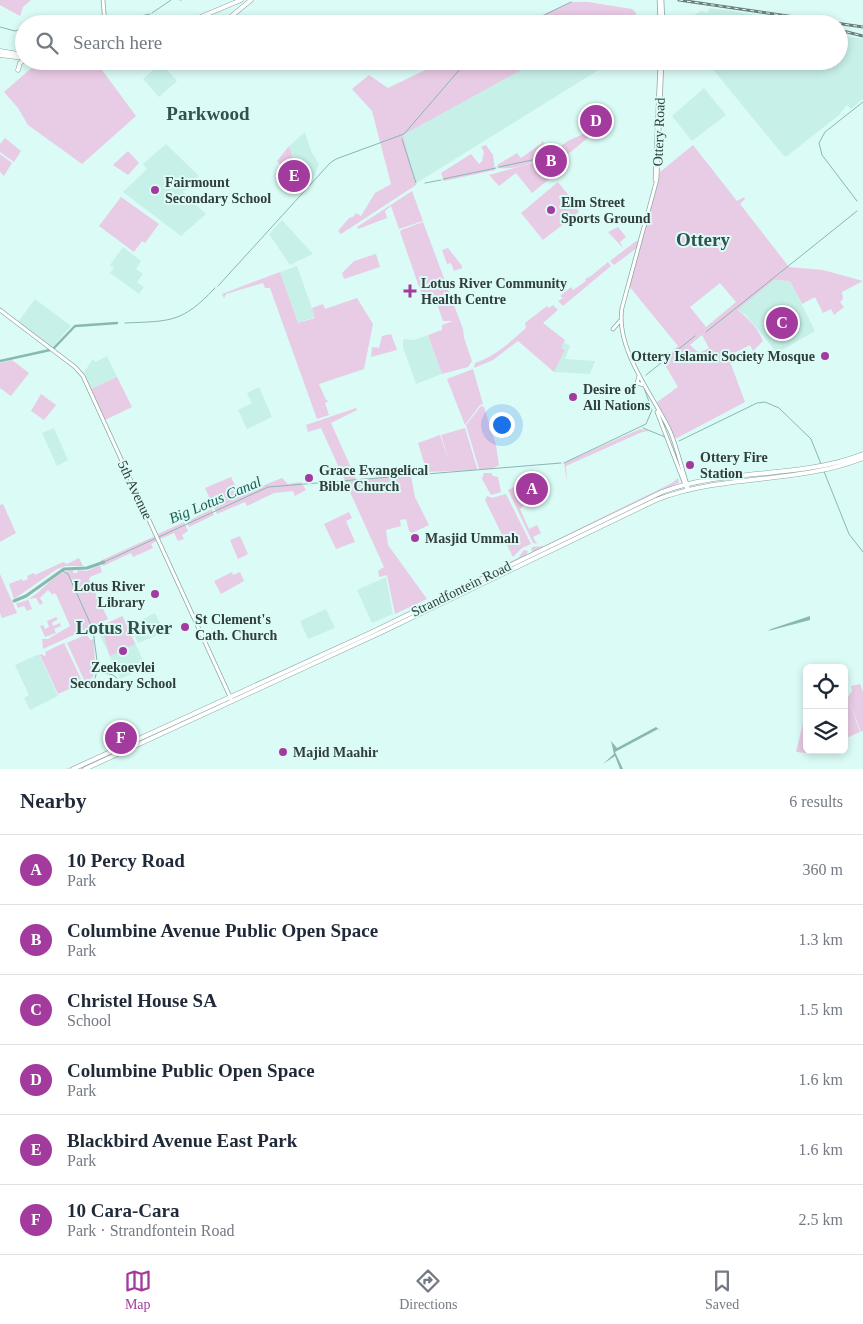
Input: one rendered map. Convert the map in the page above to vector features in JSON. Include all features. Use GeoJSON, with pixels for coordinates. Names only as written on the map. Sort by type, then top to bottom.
{"type":"FeatureCollection","features":[{"type":"Feature","properties":{"kind":"main road"},"geometry":{"type":"LineString","coordinates":[[103,0],[104,15]]}},
{"type":"Feature","properties":{"kind":"main road"},"geometry":{"type":"LineString","coordinates":[[205,15],[241,0]]}},
{"type":"Feature","properties":{"kind":"main road"},"geometry":{"type":"LineString","coordinates":[[233,15],[251,0]]}},
{"type":"Feature","properties":{"kind":"main road"},"geometry":{"type":"LineString","coordinates":[[661,0],[661,15]]}},
{"type":"Feature","properties":{"kind":"main road"},"geometry":{"type":"LineString","coordinates":[[0,51],[15,55]]}},
{"type":"Feature","properties":{"kind":"main road"},"geometry":{"type":"LineString","coordinates":[[0,56],[15,57]]}},
{"type":"Feature","properties":{"kind":"main road","name":"Ottery Road"},"geometry":{"type":"LineString","coordinates":[[637,368],[625,345],[621,319],[652,202],[655,179],[661,70]]}},
{"type":"Feature","properties":{"kind":"main road","name":"5th Avenue"},"geometry":{"type":"LineString","coordinates":[[0,310],[77,369],[85,379],[231,699]]}},
{"type":"Feature","properties":{"kind":"main road"},"geometry":{"type":"LineString","coordinates":[[612,329],[621,319]]}},
{"type":"Feature","properties":{"kind":"main road"},"geometry":{"type":"LineString","coordinates":[[637,368],[640,378],[637,383],[643,384],[646,387]]}},
{"type":"Feature","properties":{"kind":"main road"},"geometry":{"type":"LineString","coordinates":[[637,368],[672,438],[685,485]]}},
{"type":"Feature","properties":{"kind":"main road"},"geometry":{"type":"LineString","coordinates":[[650,395],[688,490]]}},
{"type":"Feature","properties":{"kind":"main road"},"geometry":{"type":"LineString","coordinates":[[654,418],[661,420]]}},
{"type":"Feature","properties":{"kind":"main road","name":"Strandfontein Road"},"geometry":{"type":"LineString","coordinates":[[826,466],[863,454]]}},
{"type":"Feature","properties":{"kind":"main road","name":"Strandfontein Road"},"geometry":{"type":"LineString","coordinates":[[73,769],[340,651],[649,503],[688,490],[863,458]]}},
{"type":"Feature","properties":{"kind":"main road","name":"Strandfontein Road"},"geometry":{"type":"LineString","coordinates":[[85,769],[318,655],[656,494],[685,485],[820,467]]}},
{"type":"Feature","properties":{"kind":"main road"},"geometry":{"type":"LineString","coordinates":[[459,589],[475,584],[478,585]]}},
{"type":"Feature","properties":{"kind":"main road"},"geometry":{"type":"LineString","coordinates":[[318,655],[338,649],[340,651]]}},
{"type":"Feature","properties":{"kind":"main road"},"geometry":{"type":"LineString","coordinates":[[281,674],[285,667]]}},
{"type":"Feature","properties":{"kind":"shaded area"},"geometry":{"type":"Polygon","coordinates":[[[0,0],[31,0],[23,7],[20,15],[0,5],[0,0]]]}},
{"type":"Feature","properties":{"kind":"shaded area"},"geometry":{"type":"Polygon","coordinates":[[[571,2],[588,2],[632,9],[636,13],[636,15],[542,15],[571,2]]]}},
{"type":"Feature","properties":{"kind":"shaded area"},"geometry":{"type":"Polygon","coordinates":[[[709,8],[756,15],[694,15],[701,11],[708,13],[709,8]]]}},
{"type":"Feature","properties":{"kind":"shaded area"},"geometry":{"type":"Polygon","coordinates":[[[848,36],[863,39],[863,99],[851,109],[847,105],[839,115],[787,156],[784,156],[713,70],[848,70],[848,36]]]}},
{"type":"Feature","properties":{"kind":"shaded area"},"geometry":{"type":"Polygon","coordinates":[[[29,70],[102,70],[136,116],[82,164],[28,125],[18,108],[4,92],[29,70]]]}},
{"type":"Feature","properties":{"kind":"shaded area"},"geometry":{"type":"Polygon","coordinates":[[[153,70],[167,70],[177,81],[159,97],[143,79],[153,70]]]}},
{"type":"Feature","properties":{"kind":"shaded area"},"geometry":{"type":"Polygon","coordinates":[[[425,70],[522,70],[403,135],[416,185],[341,234],[338,231],[349,218],[353,217],[356,213],[361,216],[375,193],[391,184],[372,111],[352,89],[369,75],[388,88],[425,70]]]}},
{"type":"Feature","properties":{"kind":"shaded area"},"geometry":{"type":"Polygon","coordinates":[[[522,70],[598,70],[418,182],[415,182],[403,135],[522,70]]]}},
{"type":"Feature","properties":{"kind":"shaded area"},"geometry":{"type":"Polygon","coordinates":[[[704,88],[726,115],[692,141],[672,116],[704,88]]]}},
{"type":"Feature","properties":{"kind":"shaded area"},"geometry":{"type":"Polygon","coordinates":[[[595,112],[600,118],[605,113],[608,117],[588,131],[585,128],[591,123],[588,118],[595,112]]]}},
{"type":"Feature","properties":{"kind":"shaded area"},"geometry":{"type":"Polygon","coordinates":[[[596,128],[602,134],[602,136],[598,138],[601,134],[597,130],[554,166],[558,172],[532,193],[516,173],[499,186],[489,175],[540,161],[568,141],[596,128]]]}},
{"type":"Feature","properties":{"kind":"shaded area"},"geometry":{"type":"Polygon","coordinates":[[[305,132],[311,151],[319,164],[313,179],[304,191],[289,146],[305,132]]]}},
{"type":"Feature","properties":{"kind":"shaded area"},"geometry":{"type":"Polygon","coordinates":[[[5,138],[21,151],[14,162],[0,152],[0,144],[5,138]]]}},
{"type":"Feature","properties":{"kind":"shaded area"},"geometry":{"type":"Polygon","coordinates":[[[541,140],[552,151],[547,155],[534,162],[519,166],[498,168],[497,165],[517,153],[521,158],[542,143],[541,140]]]}},
{"type":"Feature","properties":{"kind":"shaded area","name":"Fairmount Secondary School"},"geometry":{"type":"Polygon","coordinates":[[[166,144],[199,176],[183,192],[206,214],[181,236],[123,192],[147,169],[143,164],[166,144]]]}},
{"type":"Feature","properties":{"kind":"shaded area"},"geometry":{"type":"Polygon","coordinates":[[[486,145],[493,155],[495,170],[444,181],[441,173],[471,154],[479,164],[482,161],[484,152],[481,147],[486,145]]]}},
{"type":"Feature","properties":{"kind":"shaded area"},"geometry":{"type":"Polygon","coordinates":[[[693,145],[737,201],[744,197],[745,199],[740,204],[789,267],[823,270],[863,281],[842,292],[843,299],[840,302],[844,307],[834,315],[831,309],[823,313],[815,297],[802,304],[790,281],[774,280],[737,310],[753,324],[763,341],[753,351],[750,345],[732,354],[733,357],[729,359],[745,402],[677,438],[673,437],[657,402],[678,387],[662,360],[678,346],[629,286],[660,172],[693,145]],[[720,283],[690,307],[706,327],[736,302],[720,283]],[[702,335],[690,345],[699,353],[709,348],[702,335]]]}},
{"type":"Feature","properties":{"kind":"shaded area"},"geometry":{"type":"Polygon","coordinates":[[[289,146],[304,191],[277,161],[289,146]]]}},
{"type":"Feature","properties":{"kind":"shaded area"},"geometry":{"type":"Polygon","coordinates":[[[128,151],[139,163],[128,175],[113,165],[128,151]]]}},
{"type":"Feature","properties":{"kind":"shaded area"},"geometry":{"type":"Polygon","coordinates":[[[0,154],[12,163],[4,176],[0,172],[0,154]]]}},
{"type":"Feature","properties":{"kind":"shaded area","name":"Elm Street Sports Ground"},"geometry":{"type":"Polygon","coordinates":[[[558,182],[579,208],[577,209],[579,212],[543,240],[521,213],[558,182]]]}},
{"type":"Feature","properties":{"kind":"shaded area"},"geometry":{"type":"Polygon","coordinates":[[[412,191],[423,221],[399,229],[391,206],[385,211],[387,218],[358,229],[357,227],[412,191]]]}},
{"type":"Feature","properties":{"kind":"shaded area"},"geometry":{"type":"Polygon","coordinates":[[[121,197],[159,224],[145,243],[142,241],[134,252],[99,226],[121,197]]]}},
{"type":"Feature","properties":{"kind":"shaded area"},"geometry":{"type":"Polygon","coordinates":[[[282,220],[313,254],[290,265],[269,234],[282,220]]]}},
{"type":"Feature","properties":{"kind":"shaded area"},"geometry":{"type":"Polygon","coordinates":[[[423,222],[463,329],[472,361],[468,367],[442,374],[428,335],[442,330],[442,325],[453,321],[443,321],[435,298],[424,301],[400,232],[423,222]]]}},
{"type":"Feature","properties":{"kind":"shaded area"},"geometry":{"type":"Polygon","coordinates":[[[618,227],[626,237],[620,242],[623,248],[608,232],[618,227]]]}},
{"type":"Feature","properties":{"kind":"shaded area"},"geometry":{"type":"Polygon","coordinates":[[[636,241],[639,241],[637,248],[614,265],[610,261],[636,241]]]}},
{"type":"Feature","properties":{"kind":"shaded area"},"geometry":{"type":"Polygon","coordinates":[[[123,247],[141,261],[136,269],[143,274],[137,282],[144,287],[139,294],[110,273],[114,268],[110,265],[123,247]]]}},
{"type":"Feature","properties":{"kind":"shaded area"},"geometry":{"type":"Polygon","coordinates":[[[448,248],[462,268],[454,271],[451,263],[447,264],[442,250],[448,248]]]}},
{"type":"Feature","properties":{"kind":"shaded area"},"geometry":{"type":"Polygon","coordinates":[[[376,254],[380,267],[344,279],[342,273],[354,261],[376,254]]]}},
{"type":"Feature","properties":{"kind":"shaded area"},"geometry":{"type":"Polygon","coordinates":[[[608,262],[611,266],[563,306],[558,301],[563,298],[560,296],[571,287],[573,290],[608,262]]]}},
{"type":"Feature","properties":{"kind":"shaded area"},"geometry":{"type":"Polygon","coordinates":[[[297,266],[315,317],[298,323],[280,272],[297,266]]]}},
{"type":"Feature","properties":{"kind":"shaded area"},"geometry":{"type":"Polygon","coordinates":[[[280,272],[298,323],[315,318],[312,308],[323,304],[325,309],[357,298],[373,324],[364,369],[319,384],[326,400],[329,401],[325,403],[329,415],[317,419],[270,288],[265,288],[263,283],[226,294],[224,298],[222,294],[280,272]]]}},
{"type":"Feature","properties":{"kind":"shaded area"},"geometry":{"type":"Polygon","coordinates":[[[774,280],[790,281],[815,331],[777,353],[746,315],[736,310],[774,280]]]}},
{"type":"Feature","properties":{"kind":"shaded area"},"geometry":{"type":"Polygon","coordinates":[[[35,299],[71,326],[52,348],[18,322],[35,299]]]}},
{"type":"Feature","properties":{"kind":"shaded area"},"geometry":{"type":"Polygon","coordinates":[[[553,305],[558,310],[543,323],[565,340],[561,348],[565,350],[554,372],[518,341],[493,360],[474,368],[475,363],[496,352],[526,328],[525,323],[547,306],[549,308],[553,305]]]}},
{"type":"Feature","properties":{"kind":"shaded area"},"geometry":{"type":"Polygon","coordinates":[[[391,334],[397,350],[371,357],[372,347],[379,348],[382,336],[391,334]]]}},
{"type":"Feature","properties":{"kind":"shaded area"},"geometry":{"type":"Polygon","coordinates":[[[428,335],[442,374],[416,384],[403,347],[403,339],[414,340],[428,335]]]}},
{"type":"Feature","properties":{"kind":"shaded area"},"geometry":{"type":"Polygon","coordinates":[[[564,342],[570,346],[565,359],[595,361],[590,374],[554,372],[565,350],[561,348],[564,342]]]}},
{"type":"Feature","properties":{"kind":"shaded area"},"geometry":{"type":"Polygon","coordinates":[[[107,356],[117,377],[91,389],[84,372],[93,359],[95,362],[107,356]]]}},
{"type":"Feature","properties":{"kind":"shaded area"},"geometry":{"type":"Polygon","coordinates":[[[12,360],[29,373],[11,396],[0,388],[0,363],[12,360]]]}},
{"type":"Feature","properties":{"kind":"shaded area"},"geometry":{"type":"Polygon","coordinates":[[[473,369],[483,404],[480,405],[465,425],[447,379],[473,369]]]}},
{"type":"Feature","properties":{"kind":"shaded area"},"geometry":{"type":"Polygon","coordinates":[[[117,377],[132,407],[105,420],[91,389],[117,377]]]}},
{"type":"Feature","properties":{"kind":"shaded area"},"geometry":{"type":"Polygon","coordinates":[[[259,387],[272,417],[247,429],[238,410],[252,403],[247,393],[259,387]]]}},
{"type":"Feature","properties":{"kind":"shaded area"},"geometry":{"type":"Polygon","coordinates":[[[41,394],[56,405],[44,420],[31,411],[41,394]]]}},
{"type":"Feature","properties":{"kind":"shaded area"},"geometry":{"type":"Polygon","coordinates":[[[481,406],[484,407],[496,445],[499,465],[492,469],[479,469],[466,425],[481,406]]]}},
{"type":"Feature","properties":{"kind":"shaded area"},"geometry":{"type":"Polygon","coordinates":[[[356,408],[357,410],[331,423],[356,479],[411,476],[415,497],[429,525],[412,533],[409,531],[406,519],[400,520],[401,526],[386,530],[388,545],[427,599],[395,614],[387,575],[379,577],[378,571],[384,567],[321,428],[308,432],[306,425],[356,408]]]}},
{"type":"Feature","properties":{"kind":"shaded area"},"geometry":{"type":"Polygon","coordinates":[[[54,428],[68,460],[57,466],[42,433],[54,428]]]}},
{"type":"Feature","properties":{"kind":"shaded area"},"geometry":{"type":"Polygon","coordinates":[[[465,428],[476,470],[427,472],[418,443],[440,435],[450,464],[441,435],[465,428]]]}},
{"type":"Feature","properties":{"kind":"shaded area"},"geometry":{"type":"Polygon","coordinates":[[[640,429],[649,431],[642,432],[566,466],[567,481],[564,463],[640,429]]]}},
{"type":"Feature","properties":{"kind":"shaded area"},"geometry":{"type":"Polygon","coordinates":[[[484,473],[491,473],[493,476],[498,477],[501,492],[491,495],[482,479],[484,473]]]}},
{"type":"Feature","properties":{"kind":"shaded area"},"geometry":{"type":"Polygon","coordinates":[[[231,477],[240,495],[282,478],[288,484],[301,482],[306,490],[295,496],[293,491],[274,493],[247,506],[245,502],[217,514],[205,488],[231,477]]]}},
{"type":"Feature","properties":{"kind":"shaded area"},"geometry":{"type":"Polygon","coordinates":[[[531,478],[541,498],[533,501],[524,482],[531,478]]]}},
{"type":"Feature","properties":{"kind":"shaded area"},"geometry":{"type":"Polygon","coordinates":[[[678,478],[679,483],[534,552],[531,551],[532,547],[544,546],[672,483],[678,478]]]}},
{"type":"Feature","properties":{"kind":"shaded area"},"geometry":{"type":"Polygon","coordinates":[[[516,486],[525,504],[520,509],[529,529],[537,525],[541,533],[533,537],[537,544],[533,543],[508,490],[516,486]]]}},
{"type":"Feature","properties":{"kind":"shaded area"},"geometry":{"type":"Polygon","coordinates":[[[506,494],[531,544],[522,548],[513,557],[485,500],[487,496],[492,498],[506,494]]]}},
{"type":"Feature","properties":{"kind":"shaded area"},"geometry":{"type":"Polygon","coordinates":[[[3,504],[16,533],[0,542],[0,505],[3,504]]]}},
{"type":"Feature","properties":{"kind":"shaded area"},"geometry":{"type":"Polygon","coordinates":[[[212,509],[214,515],[189,527],[186,522],[212,509]]]}},
{"type":"Feature","properties":{"kind":"shaded area"},"geometry":{"type":"Polygon","coordinates":[[[349,512],[352,518],[346,521],[355,542],[336,549],[324,524],[349,512]]]}},
{"type":"Feature","properties":{"kind":"shaded area"},"geometry":{"type":"Polygon","coordinates":[[[184,522],[188,531],[182,535],[184,539],[178,541],[174,533],[160,539],[158,534],[184,522]]]}},
{"type":"Feature","properties":{"kind":"shaded area"},"geometry":{"type":"Polygon","coordinates":[[[155,536],[157,541],[151,544],[153,548],[133,557],[131,553],[103,566],[100,561],[155,536]]]}},
{"type":"Feature","properties":{"kind":"shaded area"},"geometry":{"type":"Polygon","coordinates":[[[240,536],[248,554],[238,559],[230,540],[240,536]]]}},
{"type":"Feature","properties":{"kind":"shaded area"},"geometry":{"type":"Polygon","coordinates":[[[524,550],[528,551],[526,555],[376,627],[518,558],[524,550]]]}},
{"type":"Feature","properties":{"kind":"shaded area"},"geometry":{"type":"Polygon","coordinates":[[[79,558],[83,566],[66,566],[57,569],[14,599],[9,584],[22,579],[23,581],[28,579],[27,576],[34,573],[35,575],[63,562],[67,564],[79,558]]]}},
{"type":"Feature","properties":{"kind":"shaded area"},"geometry":{"type":"Polygon","coordinates":[[[100,565],[102,572],[90,577],[89,580],[108,619],[43,649],[42,639],[48,639],[70,626],[56,594],[54,593],[53,595],[48,590],[40,598],[43,603],[40,605],[36,598],[28,599],[58,575],[73,570],[73,573],[77,573],[78,570],[87,571],[100,565]]]}},
{"type":"Feature","properties":{"kind":"shaded area"},"geometry":{"type":"Polygon","coordinates":[[[232,572],[233,575],[240,572],[244,581],[221,594],[214,581],[232,572]]]}},
{"type":"Feature","properties":{"kind":"shaded area"},"geometry":{"type":"Polygon","coordinates":[[[0,574],[17,613],[2,618],[0,613],[0,574]]]}},
{"type":"Feature","properties":{"kind":"shaded area"},"geometry":{"type":"Polygon","coordinates":[[[386,577],[393,614],[372,623],[357,590],[386,577]]]}},
{"type":"Feature","properties":{"kind":"shaded area"},"geometry":{"type":"Polygon","coordinates":[[[28,599],[32,609],[27,611],[24,606],[18,608],[16,603],[28,599]]]}},
{"type":"Feature","properties":{"kind":"shaded area"},"geometry":{"type":"Polygon","coordinates":[[[326,609],[335,628],[308,639],[300,621],[326,609]]]}},
{"type":"Feature","properties":{"kind":"shaded area"},"geometry":{"type":"Polygon","coordinates":[[[155,613],[164,632],[138,643],[130,625],[155,613]]]}},
{"type":"Feature","properties":{"kind":"shaded area"},"geometry":{"type":"Polygon","coordinates":[[[122,616],[135,644],[110,656],[101,626],[122,616]]]}},
{"type":"Feature","properties":{"kind":"shaded area","name":"Zeekoevlei Secondary School"},"geometry":{"type":"Polygon","coordinates":[[[123,616],[146,667],[120,679],[98,631],[101,630],[100,626],[123,616]]]}},
{"type":"Feature","properties":{"kind":"shaded area"},"geometry":{"type":"Polygon","coordinates":[[[810,616],[810,620],[768,631],[771,629],[810,616]]]}},
{"type":"Feature","properties":{"kind":"shaded area"},"geometry":{"type":"Polygon","coordinates":[[[56,617],[58,619],[52,623],[53,626],[60,623],[61,626],[54,629],[56,633],[45,637],[40,626],[43,625],[45,629],[49,627],[47,621],[56,617]]]}},
{"type":"Feature","properties":{"kind":"shaded area"},"geometry":{"type":"Polygon","coordinates":[[[87,634],[90,640],[94,639],[95,667],[93,677],[85,682],[67,643],[87,634]]]}},
{"type":"Feature","properties":{"kind":"shaded area"},"geometry":{"type":"Polygon","coordinates":[[[64,643],[83,683],[58,694],[40,655],[46,655],[45,652],[64,643]]]}},
{"type":"Feature","properties":{"kind":"shaded area"},"geometry":{"type":"Polygon","coordinates":[[[39,654],[58,696],[30,710],[24,698],[29,695],[15,665],[39,654]]]}},
{"type":"Feature","properties":{"kind":"shaded area"},"geometry":{"type":"Polygon","coordinates":[[[860,684],[863,692],[863,731],[861,732],[848,697],[852,691],[851,686],[860,684]]]}},
{"type":"Feature","properties":{"kind":"shaded area"},"geometry":{"type":"Polygon","coordinates":[[[848,697],[860,732],[848,737],[848,697]]]}},
{"type":"Feature","properties":{"kind":"shaded area"},"geometry":{"type":"Polygon","coordinates":[[[227,701],[82,769],[78,769],[227,701]]]}},
{"type":"Feature","properties":{"kind":"shaded area"},"geometry":{"type":"Polygon","coordinates":[[[190,714],[68,769],[66,769],[190,714]]]}},
{"type":"Feature","properties":{"kind":"shaded area"},"geometry":{"type":"Polygon","coordinates":[[[803,723],[803,753],[796,752],[803,723]]]}},
{"type":"Feature","properties":{"kind":"shaded area"},"geometry":{"type":"Polygon","coordinates":[[[656,727],[661,731],[658,729],[615,752],[623,769],[620,769],[615,756],[603,764],[614,754],[611,741],[617,748],[656,727]]]}},
{"type":"Feature","properties":{"kind":"waterway"},"geometry":{"type":"LineString","coordinates":[[152,13],[171,0]]}},
{"type":"Feature","properties":{"kind":"waterway"},"geometry":{"type":"LineString","coordinates":[[544,15],[571,2]]}},
{"type":"Feature","properties":{"kind":"waterway"},"geometry":{"type":"LineString","coordinates":[[145,15],[150,14]]}},
{"type":"Feature","properties":{"kind":"waterway"},"geometry":{"type":"LineString","coordinates":[[0,27],[15,31]]}},
{"type":"Feature","properties":{"kind":"waterway"},"geometry":{"type":"LineString","coordinates":[[218,286],[330,163],[336,159],[404,134],[459,70]]}},
{"type":"Feature","properties":{"kind":"waterway"},"geometry":{"type":"LineString","coordinates":[[857,201],[822,155],[819,143],[825,132],[863,102]]}},
{"type":"Feature","properties":{"kind":"waterway"},"geometry":{"type":"LineString","coordinates":[[402,139],[416,183]]}},
{"type":"Feature","properties":{"kind":"waterway"},"geometry":{"type":"LineString","coordinates":[[499,167],[532,160]]}},
{"type":"Feature","properties":{"kind":"waterway"},"geometry":{"type":"LineString","coordinates":[[443,179],[496,168]]}},
{"type":"Feature","properties":{"kind":"waterway"},"geometry":{"type":"LineString","coordinates":[[425,183],[441,180]]}},
{"type":"Feature","properties":{"kind":"waterway"},"geometry":{"type":"LineString","coordinates":[[706,332],[857,211]]}},
{"type":"Feature","properties":{"kind":"waterway"},"geometry":{"type":"LineString","coordinates":[[125,323],[154,322],[175,318],[193,308],[215,288]]}},
{"type":"Feature","properties":{"kind":"waterway"},"geometry":{"type":"LineString","coordinates":[[54,348],[75,326],[117,323]]}},
{"type":"Feature","properties":{"kind":"waterway"},"geometry":{"type":"LineString","coordinates":[[646,375],[695,336]]}},
{"type":"Feature","properties":{"kind":"waterway"},"geometry":{"type":"LineString","coordinates":[[0,361],[50,350]]}},
{"type":"Feature","properties":{"kind":"waterway","name":"Big Lotus Canal"},"geometry":{"type":"LineString","coordinates":[[564,463],[646,424],[652,410],[644,388]]}},
{"type":"Feature","properties":{"kind":"waterway"},"geometry":{"type":"LineString","coordinates":[[679,441],[757,403],[765,402],[779,408],[811,439],[849,534],[863,552]]}},
{"type":"Feature","properties":{"kind":"waterway"},"geometry":{"type":"LineString","coordinates":[[643,428],[665,437]]}},
{"type":"Feature","properties":{"kind":"waterway","name":"Big Lotus Canal"},"geometry":{"type":"LineString","coordinates":[[104,562],[268,487],[561,463]]}},
{"type":"Feature","properties":{"kind":"waterway","name":"Big Lotus Canal"},"geometry":{"type":"LineString","coordinates":[[14,601],[26,596],[64,569],[87,568],[104,562]]}},
{"type":"Feature","properties":{"kind":"waterway"},"geometry":{"type":"LineString","coordinates":[[61,570],[68,574],[91,625]]}},
{"type":"Feature","properties":{"kind":"waterway"},"geometry":{"type":"LineString","coordinates":[[93,630],[98,668],[95,678]]}},
{"type":"Feature","properties":{"kind":"waterway"},"geometry":{"type":"LineString","coordinates":[[97,671],[113,675],[117,678]]}},
{"type":"Feature","properties":{"kind":"railway"},"geometry":{"type":"LineString","coordinates":[[679,0],[781,15]]}},
{"type":"Feature","properties":{"kind":"railway"},"geometry":{"type":"LineString","coordinates":[[848,25],[863,27]]}},
{"type":"Feature","properties":{"kind":"railway"},"geometry":{"type":"LineString","coordinates":[[848,32],[863,36]]}},
{"type":"Feature","properties":{"kind":"place","name":"Columbine Public Open Space"},"geometry":{"type":"Point","coordinates":[596,121]}},
{"type":"Feature","properties":{"kind":"place","name":"Columbine Avenue Public Open Space"},"geometry":{"type":"Point","coordinates":[551,161]}},
{"type":"Feature","properties":{"kind":"place","name":"Blackbird Avenue East Park"},"geometry":{"type":"Point","coordinates":[294,176]}},
{"type":"Feature","properties":{"kind":"place","name":"Fairmount Secondary School"},"geometry":{"type":"Point","coordinates":[155,190]}},
{"type":"Feature","properties":{"kind":"place","name":"Elm Street Sports Ground"},"geometry":{"type":"Point","coordinates":[551,210]}},
{"type":"Feature","properties":{"kind":"place","name":"Lotus River Community Health Centre"},"geometry":{"type":"Point","coordinates":[410,291]}},
{"type":"Feature","properties":{"kind":"place","name":"Christel House SA"},"geometry":{"type":"Point","coordinates":[782,323]}},
{"type":"Feature","properties":{"kind":"place","name":"Ottery Islamic Society Mosque"},"geometry":{"type":"Point","coordinates":[825,356]}},
{"type":"Feature","properties":{"kind":"place","name":"Desire of All Nations"},"geometry":{"type":"Point","coordinates":[573,397]}},
{"type":"Feature","properties":{"kind":"place","name":"Ottery Fire Station"},"geometry":{"type":"Point","coordinates":[690,465]}},
{"type":"Feature","properties":{"kind":"place","name":"Grace Evangelical Bible Church"},"geometry":{"type":"Point","coordinates":[309,478]}},
{"type":"Feature","properties":{"kind":"place","name":"10 Percy Road"},"geometry":{"type":"Point","coordinates":[532,489]}},
{"type":"Feature","properties":{"kind":"place","name":"Masjid Ummah"},"geometry":{"type":"Point","coordinates":[415,538]}},
{"type":"Feature","properties":{"kind":"place","name":"Lotus River Library"},"geometry":{"type":"Point","coordinates":[155,594]}},
{"type":"Feature","properties":{"kind":"place","name":"St Clement's Cath. Church"},"geometry":{"type":"Point","coordinates":[185,627]}},
{"type":"Feature","properties":{"kind":"place","name":"Zeekoevlei Secondary School"},"geometry":{"type":"Point","coordinates":[123,651]}},
{"type":"Feature","properties":{"kind":"place","name":"10 Cara-Cara"},"geometry":{"type":"Point","coordinates":[121,738]}},
{"type":"Feature","properties":{"kind":"place","name":"Majid Maahir"},"geometry":{"type":"Point","coordinates":[283,752]}},
{"type":"Feature","properties":{"kind":"district","name":"Parkwood"},"geometry":{"type":"Point","coordinates":[208,113]}},
{"type":"Feature","properties":{"kind":"district","name":"Ottery"},"geometry":{"type":"Point","coordinates":[703,239]}},
{"type":"Feature","properties":{"kind":"district","name":"Lotus River"},"geometry":{"type":"Point","coordinates":[124,627]}}]}
